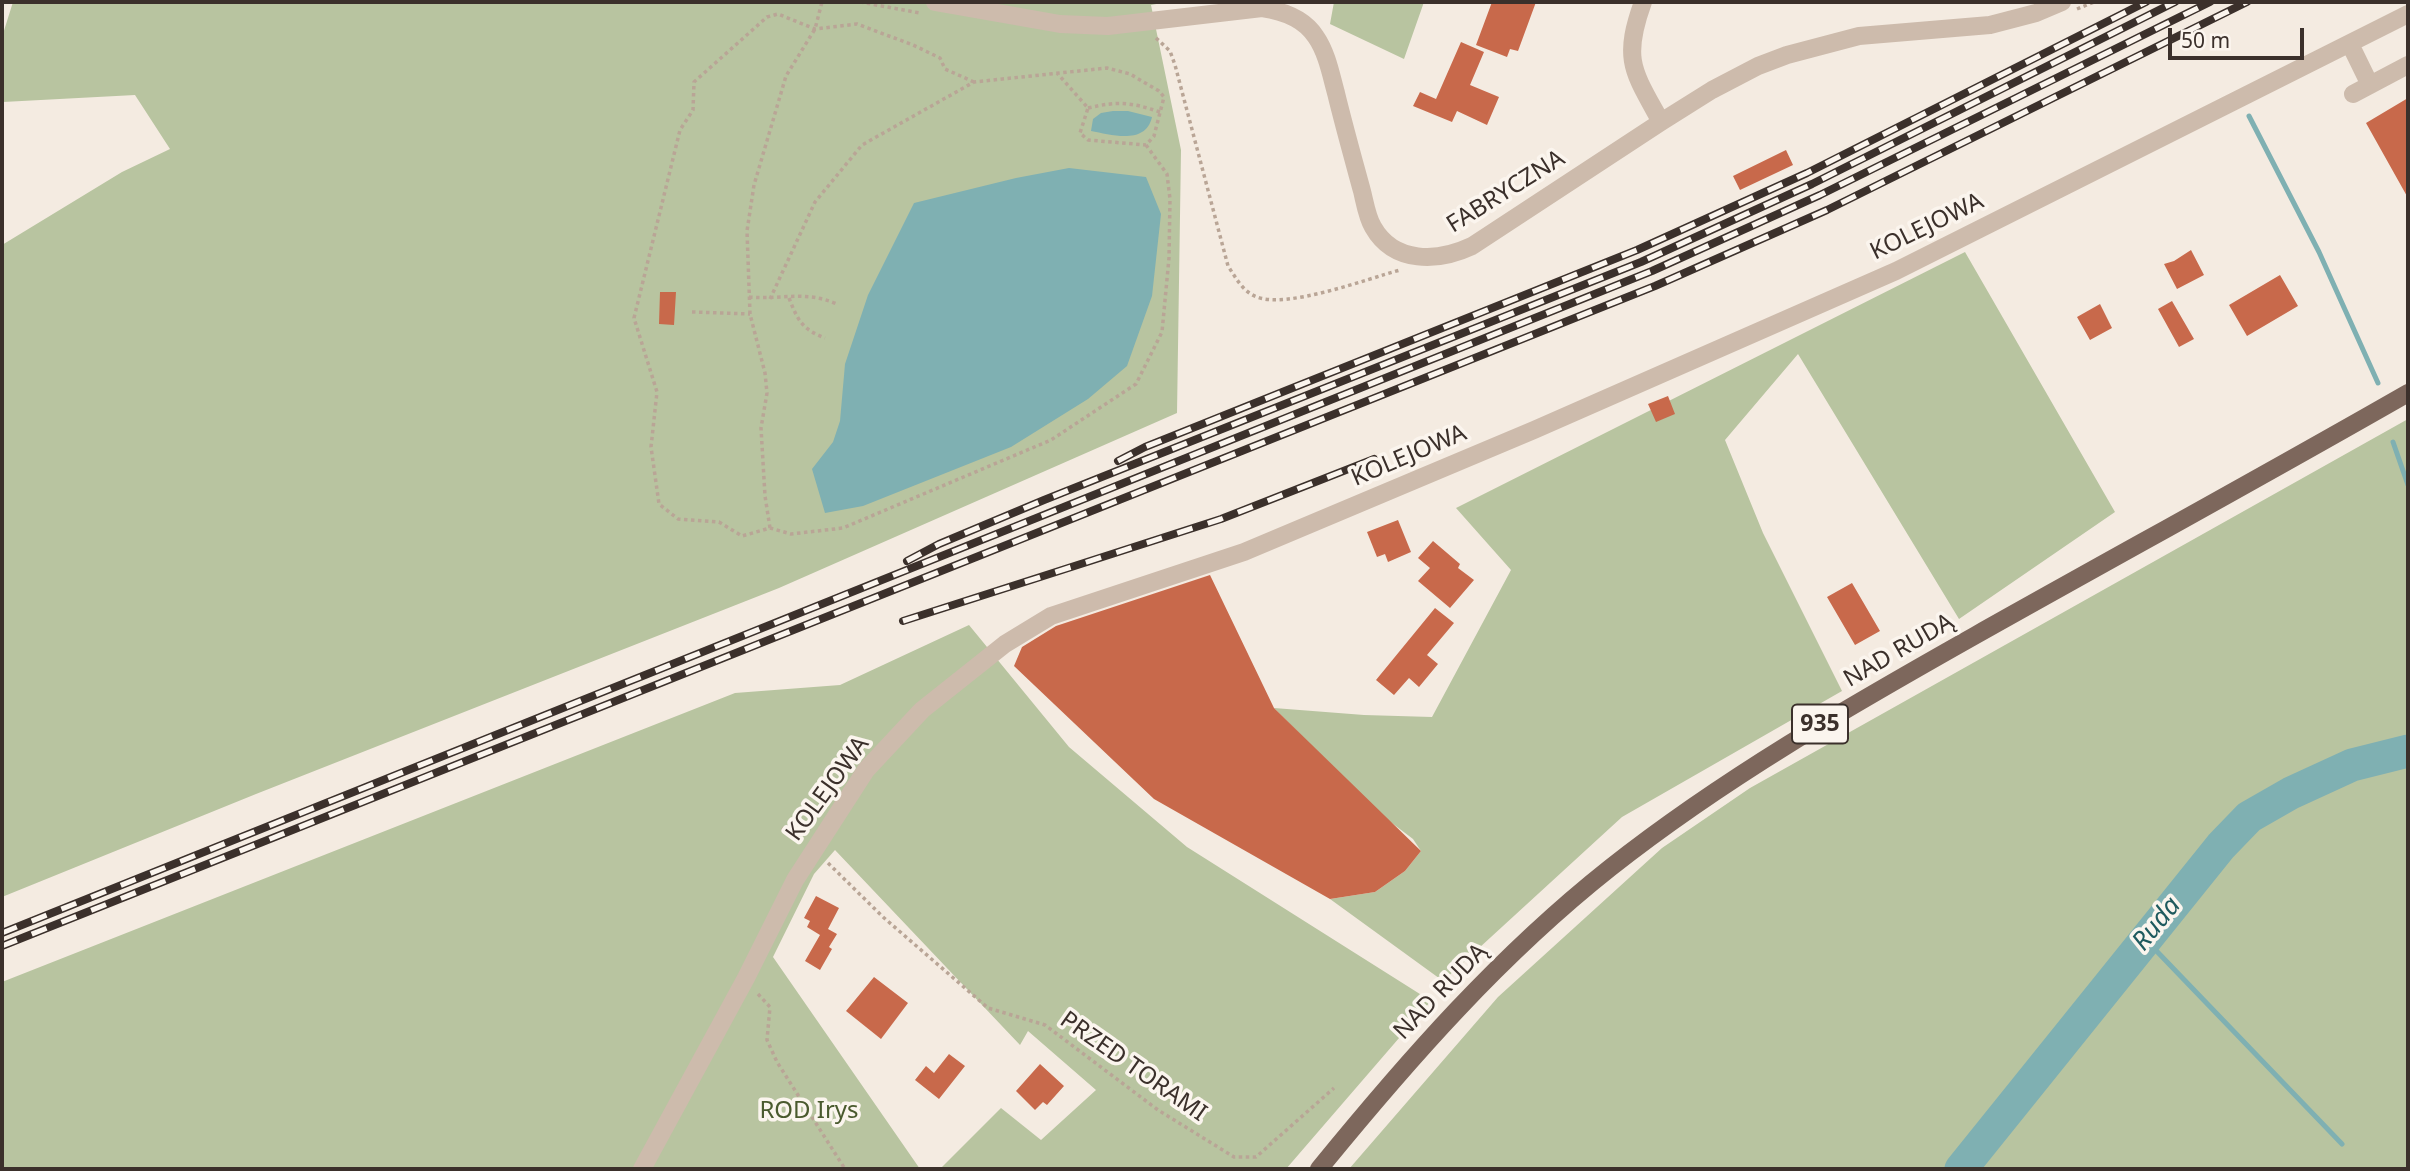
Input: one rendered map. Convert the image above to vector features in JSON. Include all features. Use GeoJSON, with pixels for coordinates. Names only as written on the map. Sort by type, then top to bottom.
{"type":"FeatureCollection","features":[{"type":"Feature","properties":{"kind":"main road","name":"NAD RUDĄ"},"geometry":{"type":"LineString","coordinates":[[1319,1169],[1403,1067],[1476,988],[1551,917],[1610,868],[1698,802],[1899,678],[2408,393]]}},
{"type":"Feature","properties":{"kind":"street","name":"FABRYCZNA"},"geometry":{"type":"LineString","coordinates":[[935,2],[1060,24],[1108,26],[1262,8],[1282,11],[1300,20],[1316,37],[1324,56],[1371,225],[1390,247],[1406,255],[1421,258],[1444,256],[1472,246],[1661,122],[1741,74],[1787,55],[1859,36],[1990,24],[2068,6]]}},
{"type":"Feature","properties":{"kind":"street"},"geometry":{"type":"LineString","coordinates":[[1643,2],[1633,27],[1630,52],[1636,77],[1661,122]]}},
{"type":"Feature","properties":{"kind":"street","name":"KOLEJOWA"},"geometry":{"type":"LineString","coordinates":[[642,1169],[813,849],[866,770],[922,710],[1005,645],[1051,617],[1244,552],[1659,376],[1896,271],[2408,14]]}},
{"type":"Feature","properties":{"kind":"street"},"geometry":{"type":"LineString","coordinates":[[2350,44],[2370,85]]}},
{"type":"Feature","properties":{"kind":"street"},"geometry":{"type":"LineString","coordinates":[[2353,94],[2408,65]]}},
{"type":"Feature","properties":{"kind":"path"},"geometry":{"type":"LineString","coordinates":[[770,528],[765,496],[761,428],[767,393],[765,373],[750,314],[747,232],[754,185],[786,76],[815,29],[822,2]]}},
{"type":"Feature","properties":{"kind":"path"},"geometry":{"type":"LineString","coordinates":[[860,2],[920,13]]}},
{"type":"Feature","properties":{"kind":"path"},"geometry":{"type":"LineString","coordinates":[[2068,6],[2094,2]]}},
{"type":"Feature","properties":{"kind":"path"},"geometry":{"type":"LineString","coordinates":[[974,82],[945,69],[940,58],[914,45],[857,24],[815,29],[778,15],[767,17],[694,82],[693,110],[680,130],[634,318],[657,392],[651,447],[659,504],[678,519],[719,522],[742,536],[770,528],[791,534],[843,528],[1051,440],[1136,384],[1162,332],[1169,258],[1170,199],[1167,174],[1146,145],[1088,140],[1080,134],[1088,108]]}},
{"type":"Feature","properties":{"kind":"path"},"geometry":{"type":"LineString","coordinates":[[1152,36],[1162,41],[1173,58],[1228,266],[1242,287],[1257,297],[1278,301],[1403,269]]}},
{"type":"Feature","properties":{"kind":"path"},"geometry":{"type":"LineString","coordinates":[[770,299],[815,202],[862,145],[974,82],[1107,68],[1130,74],[1159,91],[1164,97],[1154,136],[1146,145]]}},
{"type":"Feature","properties":{"kind":"path"},"geometry":{"type":"LineString","coordinates":[[1057,73],[1088,108]]}},
{"type":"Feature","properties":{"kind":"path"},"geometry":{"type":"LineString","coordinates":[[1088,108],[1114,102],[1140,105],[1160,112]]}},
{"type":"Feature","properties":{"kind":"path"},"geometry":{"type":"LineString","coordinates":[[749,297],[770,299],[803,295],[836,304]]}},
{"type":"Feature","properties":{"kind":"path"},"geometry":{"type":"LineString","coordinates":[[789,298],[807,331],[825,338]]}},
{"type":"Feature","properties":{"kind":"path"},"geometry":{"type":"LineString","coordinates":[[692,312],[750,314]]}},
{"type":"Feature","properties":{"kind":"path","name":"PRZED TORAMI"},"geometry":{"type":"LineString","coordinates":[[782,828],[813,849],[883,917],[988,1008],[1045,1025],[1158,1110],[1234,1157],[1256,1157],[1334,1088]]}},
{"type":"Feature","properties":{"kind":"path"},"geometry":{"type":"LineString","coordinates":[[746,978],[770,1007],[766,1040],[777,1062],[845,1169]]}},
{"type":"Feature","properties":{"kind":"green space"},"geometry":{"type":"Polygon","coordinates":[[[13,2],[1167,2],[1151,5],[1181,150],[1177,413],[779,588],[2,897],[2,245],[122,172],[170,149],[135,95],[3,102],[2,37],[13,2]]]}},
{"type":"Feature","properties":{"kind":"green space"},"geometry":{"type":"Polygon","coordinates":[[[1334,2],[1424,2],[1404,59],[1330,24],[1334,2]]]}},
{"type":"Feature","properties":{"kind":"green space"},"geometry":{"type":"Polygon","coordinates":[[[1965,252],[2115,512],[1959,619],[1798,354],[1725,440],[1763,533],[1842,691],[1622,817],[1443,981],[1330,899],[1375,892],[1405,871],[1421,851],[1413,839],[1384,817],[1274,708],[1432,717],[1511,570],[1456,508],[1965,252]]]}},
{"type":"Feature","properties":{"kind":"green space"},"geometry":{"type":"Polygon","coordinates":[[[2408,419],[2406,1169],[1349,1169],[1498,997],[1662,848],[1750,788],[2408,419]]]}},
{"type":"Feature","properties":{"kind":"green space","name":"ROD Irys"},"geometry":{"type":"Polygon","coordinates":[[[969,625],[1069,747],[1187,847],[1431,1001],[1286,1169],[940,1169],[1001,1108],[1041,1140],[1096,1090],[1028,1031],[1020,1045],[835,850],[814,874],[773,957],[920,1169],[2,1169],[2,982],[735,693],[840,685],[969,625]]]}},
{"type":"Feature","properties":{"kind":"water"},"geometry":{"type":"Polygon","coordinates":[[[1128,111],[1152,117],[1149,126],[1136,135],[1118,136],[1091,131],[1093,119],[1101,113],[1128,111]]]}},
{"type":"Feature","properties":{"kind":"water"},"geometry":{"type":"Polygon","coordinates":[[[1069,168],[1146,177],[1161,214],[1152,296],[1127,366],[1088,399],[1011,447],[863,506],[825,513],[812,469],[833,442],[840,421],[845,364],[868,295],[914,203],[1069,168]]]}},
{"type":"Feature","properties":{"kind":"building"},"geometry":{"type":"Polygon","coordinates":[[[1492,2],[1536,2],[1518,51],[1510,49],[1507,57],[1476,45],[1492,2]]]}},
{"type":"Feature","properties":{"kind":"building"},"geometry":{"type":"Polygon","coordinates":[[[1461,42],[1484,52],[1470,85],[1499,97],[1487,125],[1457,111],[1452,122],[1413,106],[1420,92],[1436,99],[1461,42]]]}},
{"type":"Feature","properties":{"kind":"building"},"geometry":{"type":"Polygon","coordinates":[[[2408,98],[2408,198],[2366,123],[2408,98]]]}},
{"type":"Feature","properties":{"kind":"building"},"geometry":{"type":"Polygon","coordinates":[[[1786,150],[1793,165],[1740,190],[1733,176],[1786,150]]]}},
{"type":"Feature","properties":{"kind":"building"},"geometry":{"type":"Polygon","coordinates":[[[2191,250],[2204,275],[2177,289],[2164,264],[2191,250]]]}},
{"type":"Feature","properties":{"kind":"building"},"geometry":{"type":"Polygon","coordinates":[[[2280,275],[2298,306],[2247,336],[2229,305],[2280,275]]]}},
{"type":"Feature","properties":{"kind":"building"},"geometry":{"type":"Polygon","coordinates":[[[660,292],[676,292],[674,325],[659,324],[660,292]]]}},
{"type":"Feature","properties":{"kind":"building"},"geometry":{"type":"Polygon","coordinates":[[[2172,301],[2194,339],[2179,347],[2158,309],[2172,301]]]}},
{"type":"Feature","properties":{"kind":"building"},"geometry":{"type":"Polygon","coordinates":[[[2100,304],[2112,328],[2090,340],[2077,317],[2100,304]]]}},
{"type":"Feature","properties":{"kind":"building"},"geometry":{"type":"Polygon","coordinates":[[[1668,396],[1675,414],[1656,422],[1648,404],[1668,396]]]}},
{"type":"Feature","properties":{"kind":"building"},"geometry":{"type":"Polygon","coordinates":[[[1398,520],[1411,552],[1388,562],[1385,554],[1377,557],[1367,532],[1398,520]]]}},
{"type":"Feature","properties":{"kind":"building"},"geometry":{"type":"Polygon","coordinates":[[[1433,541],[1460,564],[1458,568],[1474,580],[1450,608],[1418,581],[1430,568],[1418,558],[1433,541]]]}},
{"type":"Feature","properties":{"kind":"building"},"geometry":{"type":"Polygon","coordinates":[[[1210,575],[1274,708],[1421,851],[1405,871],[1375,892],[1330,899],[1154,799],[1014,666],[1022,647],[1056,626],[1210,575]]]}},
{"type":"Feature","properties":{"kind":"building"},"geometry":{"type":"Polygon","coordinates":[[[1852,583],[1880,631],[1855,645],[1827,597],[1852,583]]]}},
{"type":"Feature","properties":{"kind":"building"},"geometry":{"type":"Polygon","coordinates":[[[1435,608],[1454,623],[1427,655],[1438,664],[1419,687],[1409,678],[1394,695],[1376,680],[1435,608]]]}},
{"type":"Feature","properties":{"kind":"building"},"geometry":{"type":"Polygon","coordinates":[[[816,896],[839,908],[828,929],[837,934],[820,970],[805,961],[820,935],[807,927],[810,921],[804,918],[816,896]]]}},
{"type":"Feature","properties":{"kind":"building"},"geometry":{"type":"Polygon","coordinates":[[[874,977],[908,1003],[881,1039],[846,1011],[874,977]]]}},
{"type":"Feature","properties":{"kind":"building"},"geometry":{"type":"Polygon","coordinates":[[[949,1054],[965,1066],[939,1099],[915,1080],[926,1066],[934,1073],[949,1054]]]}},
{"type":"Feature","properties":{"kind":"building"},"geometry":{"type":"Polygon","coordinates":[[[1040,1064],[1064,1086],[1047,1105],[1043,1102],[1035,1110],[1016,1091],[1040,1064]]]}},
{"type":"Feature","properties":{"kind":"waterway"},"geometry":{"type":"LineString","coordinates":[[2249,116],[2319,252],[2378,383]]}},
{"type":"Feature","properties":{"kind":"waterway"},"geometry":{"type":"LineString","coordinates":[[2393,442],[2408,485]]}},
{"type":"Feature","properties":{"kind":"waterway","name":"Ruda"},"geometry":{"type":"LineString","coordinates":[[1961,1169],[2221,846],[2249,817],[2291,793],[2352,765],[2408,751]]}},
{"type":"Feature","properties":{"kind":"waterway"},"geometry":{"type":"LineString","coordinates":[[2145,939],[2342,1144]]}},
{"type":"Feature","properties":{"kind":"railway"},"geometry":{"type":"LineString","coordinates":[[1118,461],[1145,447],[1637,250],[1807,173],[2146,2]]}},
{"type":"Feature","properties":{"kind":"railway"},"geometry":{"type":"LineString","coordinates":[[907,561],[939,544],[1044,500],[1641,262],[1812,184],[2175,2]]}},
{"type":"Feature","properties":{"kind":"railway"},"geometry":{"type":"LineString","coordinates":[[2,933],[1652,271],[1820,195],[2210,2]]}},
{"type":"Feature","properties":{"kind":"railway"},"geometry":{"type":"LineString","coordinates":[[2,946],[1655,286],[1827,210],[2247,2]]}},
{"type":"Feature","properties":{"kind":"railway"},"geometry":{"type":"LineString","coordinates":[[903,621],[1221,519],[1374,459]]}}]}
